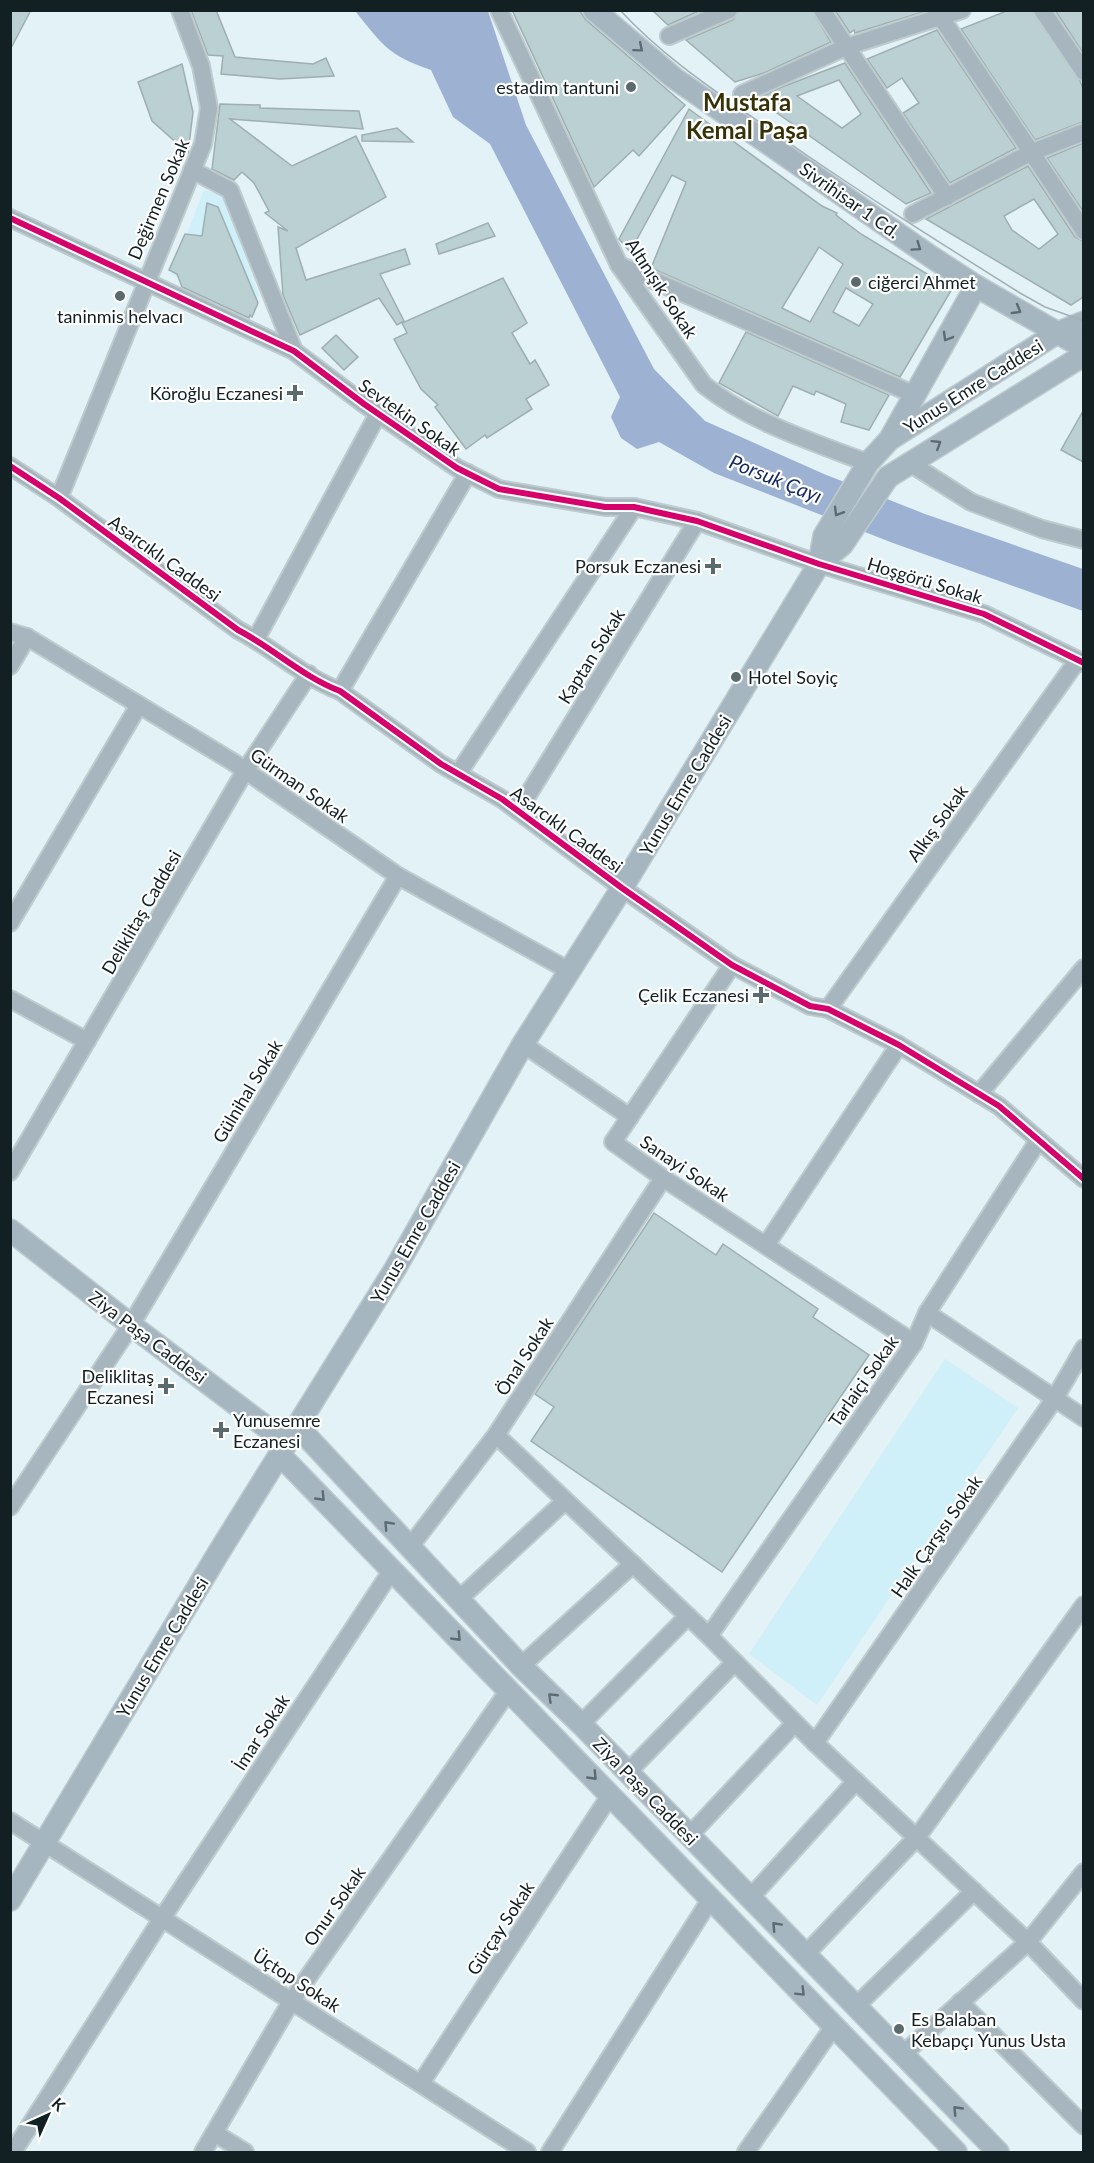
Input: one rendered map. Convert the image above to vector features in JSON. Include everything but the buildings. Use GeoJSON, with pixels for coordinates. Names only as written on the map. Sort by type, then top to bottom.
{"type":"FeatureCollection","features":[{"type":"Feature","properties":{"kind":"main road","name":"Sivrihisar 1 Cd."},"geometry":{"type":"LineString","coordinates":[[594,10],[609,19],[674,78],[976,286],[1083,348]]}},
{"type":"Feature","properties":{"kind":"main road","name":"Yunus Emre Caddesi"},"geometry":{"type":"LineString","coordinates":[[819,564],[824,536],[868,463],[890,439],[976,286]]}},
{"type":"Feature","properties":{"kind":"main road","name":"Yunus Emre Caddesi"},"geometry":{"type":"LineString","coordinates":[[890,439],[1057,333],[1083,322]]}},
{"type":"Feature","properties":{"kind":"main road","name":"Yunus Emre Caddesi"},"geometry":{"type":"LineString","coordinates":[[10,1900],[219,1552],[395,1269],[523,1044],[622,888],[819,564],[842,545],[888,477],[908,462],[1083,355]]}},
{"type":"Feature","properties":{"kind":"main road","name":"Ziya Paşa Caddesi"},"geometry":{"type":"LineString","coordinates":[[10,1230],[131,1325],[288,1441],[409,1548],[520,1666],[581,1724],[804,1956],[998,2152]]}},
{"type":"Feature","properties":{"kind":"main road","name":"Ziya Paşa Caddesi"},"geometry":{"type":"LineString","coordinates":[[288,1441],[392,1570],[834,2026],[948,2149]]}},
{"type":"Feature","properties":{"kind":"street","name":"Değirmen Sokak"},"geometry":{"type":"LineString","coordinates":[[59,498],[203,144],[209,108],[201,66],[180,10]]}},
{"type":"Feature","properties":{"kind":"street","name":"Altınışık Sokak"},"geometry":{"type":"LineString","coordinates":[[499,10],[619,265],[704,385],[723,400],[799,436],[868,463]]}},
{"type":"Feature","properties":{"kind":"street"},"geometry":{"type":"LineString","coordinates":[[669,36],[729,10]]}},
{"type":"Feature","properties":{"kind":"street"},"geometry":{"type":"LineString","coordinates":[[822,10],[946,197]]}},
{"type":"Feature","properties":{"kind":"street"},"geometry":{"type":"LineString","coordinates":[[742,94],[846,47],[938,14],[963,10]]}},
{"type":"Feature","properties":{"kind":"street"},"geometry":{"type":"LineString","coordinates":[[1042,10],[1083,72]]}},
{"type":"Feature","properties":{"kind":"street"},"geometry":{"type":"LineString","coordinates":[[938,14],[1083,231]]}},
{"type":"Feature","properties":{"kind":"street"},"geometry":{"type":"LineString","coordinates":[[913,214],[1030,153],[1083,132]]}},
{"type":"Feature","properties":{"kind":"street"},"geometry":{"type":"LineString","coordinates":[[192,170],[230,190],[294,351]]}},
{"type":"Feature","properties":{"kind":"street","name":"Sevtekin Sokak"},"geometry":{"type":"LineString","coordinates":[[10,218],[294,351],[378,414],[468,473],[499,489],[605,507],[634,507],[697,521],[819,564]]}},
{"type":"Feature","properties":{"kind":"street"},"geometry":{"type":"LineString","coordinates":[[619,265],[915,395]]}},
{"type":"Feature","properties":{"kind":"street"},"geometry":{"type":"LineString","coordinates":[[256,639],[378,414]]}},
{"type":"Feature","properties":{"kind":"street"},"geometry":{"type":"LineString","coordinates":[[908,462],[971,502],[1042,530],[1083,540]]}},
{"type":"Feature","properties":{"kind":"street","name":"Asarcıklı Caddesi"},"geometry":{"type":"LineString","coordinates":[[10,466],[59,498],[238,630],[256,639],[321,684],[340,691],[458,774],[518,811],[732,965],[810,1005],[828,1009],[899,1045],[999,1106],[1038,1141],[1082,1175]]}},
{"type":"Feature","properties":{"kind":"street"},"geometry":{"type":"LineString","coordinates":[[340,691],[468,473]]}},
{"type":"Feature","properties":{"kind":"street"},"geometry":{"type":"LineString","coordinates":[[458,774],[634,507]]}},
{"type":"Feature","properties":{"kind":"street","name":"Kaptan Sokak"},"geometry":{"type":"LineString","coordinates":[[518,811],[697,521]]}},
{"type":"Feature","properties":{"kind":"street","name":"Hoşgörü Sokak"},"geometry":{"type":"LineString","coordinates":[[819,564],[984,614],[1080,662]]}},
{"type":"Feature","properties":{"kind":"street","name":"Gürman Sokak"},"geometry":{"type":"LineString","coordinates":[[10,632],[27,637],[245,771],[398,876],[568,970]]}},
{"type":"Feature","properties":{"kind":"street"},"geometry":{"type":"LineString","coordinates":[[10,666],[27,637]]}},
{"type":"Feature","properties":{"kind":"street","name":"Alkış Sokak"},"geometry":{"type":"LineString","coordinates":[[828,1009],[1080,662]]}},
{"type":"Feature","properties":{"kind":"street","name":"Deliklitaş Caddesi"},"geometry":{"type":"LineString","coordinates":[[10,1172],[245,771],[309,674]]}},
{"type":"Feature","properties":{"kind":"street"},"geometry":{"type":"LineString","coordinates":[[10,923],[139,705]]}},
{"type":"Feature","properties":{"kind":"street","name":"Gülnihal Sokak"},"geometry":{"type":"LineString","coordinates":[[10,1507],[131,1325],[398,876]]}},
{"type":"Feature","properties":{"kind":"street","name":"Sanayi Sokak"},"geometry":{"type":"LineString","coordinates":[[732,965],[613,1142],[663,1178],[915,1342]]}},
{"type":"Feature","properties":{"kind":"street"},"geometry":{"type":"LineString","coordinates":[[979,1094],[1083,968]]}},
{"type":"Feature","properties":{"kind":"street"},"geometry":{"type":"LineString","coordinates":[[10,999],[87,1041]]}},
{"type":"Feature","properties":{"kind":"street"},"geometry":{"type":"LineString","coordinates":[[523,1044],[630,1117]]}},
{"type":"Feature","properties":{"kind":"street"},"geometry":{"type":"LineString","coordinates":[[766,1245],[899,1045]]}},
{"type":"Feature","properties":{"kind":"street","name":"Tarlaiçi Sokak"},"geometry":{"type":"LineString","coordinates":[[709,1636],[915,1342],[927,1313],[1038,1141]]}},
{"type":"Feature","properties":{"kind":"street","name":"Önal Sokak"},"geometry":{"type":"LineString","coordinates":[[409,1548],[496,1435],[663,1178]]}},
{"type":"Feature","properties":{"kind":"street"},"geometry":{"type":"LineString","coordinates":[[927,1313],[1083,1418]]}},
{"type":"Feature","properties":{"kind":"street","name":"Halk Çarşısı Sokak"},"geometry":{"type":"LineString","coordinates":[[815,1743],[1055,1398],[1083,1348]]}},
{"type":"Feature","properties":{"kind":"street"},"geometry":{"type":"LineString","coordinates":[[496,1435],[709,1636],[815,1743],[918,1836],[1028,1942],[1083,2001]]}},
{"type":"Feature","properties":{"kind":"street"},"geometry":{"type":"LineString","coordinates":[[458,1600],[565,1501]]}},
{"type":"Feature","properties":{"kind":"street"},"geometry":{"type":"LineString","coordinates":[[520,1666],[633,1564]]}},
{"type":"Feature","properties":{"kind":"street","name":"İmar Sokak"},"geometry":{"type":"LineString","coordinates":[[13,2152],[163,1917],[392,1570]]}},
{"type":"Feature","properties":{"kind":"street"},"geometry":{"type":"LineString","coordinates":[[804,1956],[918,1836],[1083,1605]]}},
{"type":"Feature","properties":{"kind":"street"},"geometry":{"type":"LineString","coordinates":[[581,1724],[688,1617]]}},
{"type":"Feature","properties":{"kind":"street"},"geometry":{"type":"LineString","coordinates":[[627,1773],[735,1662]]}},
{"type":"Feature","properties":{"kind":"street","name":"Onur Sokak"},"geometry":{"type":"LineString","coordinates":[[203,2152],[216,2134],[292,2000],[509,1690]]}},
{"type":"Feature","properties":{"kind":"street"},"geometry":{"type":"LineString","coordinates":[[689,1836],[795,1723]]}},
{"type":"Feature","properties":{"kind":"street"},"geometry":{"type":"LineString","coordinates":[[750,1898],[856,1781]]}},
{"type":"Feature","properties":{"kind":"street","name":"Gürçay Sokak"},"geometry":{"type":"LineString","coordinates":[[421,2083],[611,1794]]}},
{"type":"Feature","properties":{"kind":"street","name":"Üçtop Sokak"},"geometry":{"type":"LineString","coordinates":[[10,1821],[527,2152]]}},
{"type":"Feature","properties":{"kind":"street"},"geometry":{"type":"LineString","coordinates":[[902,2055],[1028,1942],[1083,1872]]}},
{"type":"Feature","properties":{"kind":"street"},"geometry":{"type":"LineString","coordinates":[[855,2007],[974,1891]]}},
{"type":"Feature","properties":{"kind":"street"},"geometry":{"type":"LineString","coordinates":[[550,2152],[710,1900]]}},
{"type":"Feature","properties":{"kind":"street"},"geometry":{"type":"LineString","coordinates":[[960,2002],[1083,2126]]}},
{"type":"Feature","properties":{"kind":"street"},"geometry":{"type":"LineString","coordinates":[[746,2152],[834,2026]]}},
{"type":"Feature","properties":{"kind":"street"},"geometry":{"type":"LineString","coordinates":[[216,2134],[245,2152]]}},
{"type":"Feature","properties":{"kind":"shaded area"},"geometry":{"type":"Polygon","coordinates":[[[204,190],[223,195],[259,295],[251,313],[171,274],[204,190]]]}},
{"type":"Feature","properties":{"kind":"shaded area"},"geometry":{"type":"Polygon","coordinates":[[[945,1359],[1018,1408],[817,1705],[749,1654],[945,1359]]]}},
{"type":"Feature","properties":{"kind":"water","name":"Porsuk Çayı"},"geometry":{"type":"Polygon","coordinates":[[[355,11],[488,11],[526,125],[654,369],[705,421],[824,474],[925,514],[1083,569],[1083,611],[893,543],[714,473],[659,442],[637,449],[621,438],[611,417],[620,397],[490,144],[453,117],[431,70],[404,59],[387,48],[355,11]]]}},
{"type":"Feature","properties":{"kind":"tram line"},"geometry":{"type":"LineString","coordinates":[[620,10],[653,43],[690,72],[828,169],[1020,293],[1045,307],[1084,321]]}},
{"type":"Feature","properties":{"kind":"cycle path"},"geometry":{"type":"LineString","coordinates":[[10,218],[294,351],[364,404],[457,468],[499,489],[605,507],[634,507],[697,521],[819,564],[984,614],[1084,663]]}},
{"type":"Feature","properties":{"kind":"cycle path"},"geometry":{"type":"LineString","coordinates":[[10,466],[59,498],[238,630],[313,678],[340,691],[441,764],[502,799],[622,888],[732,965],[810,1006],[828,1009],[899,1045],[999,1106],[1084,1179]]}},
{"type":"Feature","properties":{"kind":"place","name":"estadim tantuni"},"geometry":{"type":"Point","coordinates":[631,87]}},
{"type":"Feature","properties":{"kind":"place","name":"ciğerci Ahmet"},"geometry":{"type":"Point","coordinates":[856,282]}},
{"type":"Feature","properties":{"kind":"place","name":"taninmis helvacı"},"geometry":{"type":"Point","coordinates":[120,296]}},
{"type":"Feature","properties":{"kind":"place","name":"Köroğlu Eczanesi"},"geometry":{"type":"Point","coordinates":[295,393]}},
{"type":"Feature","properties":{"kind":"place","name":"Porsuk Eczanesi"},"geometry":{"type":"Point","coordinates":[713,566]}},
{"type":"Feature","properties":{"kind":"place","name":"Hotel Soyiç"},"geometry":{"type":"Point","coordinates":[736,677]}},
{"type":"Feature","properties":{"kind":"place","name":"Çelik Eczanesi"},"geometry":{"type":"Point","coordinates":[761,995]}},
{"type":"Feature","properties":{"kind":"place","name":"Deliklitaş Eczanesi"},"geometry":{"type":"Point","coordinates":[166,1386]}},
{"type":"Feature","properties":{"kind":"place","name":"Yunusemre Eczanesi"},"geometry":{"type":"Point","coordinates":[221,1430]}},
{"type":"Feature","properties":{"kind":"place","name":"Es Balaban Kebapçı Yunus Usta"},"geometry":{"type":"Point","coordinates":[899,2029]}},
{"type":"Feature","properties":{"kind":"district","name":"Mustafa Kemal Paşa"},"geometry":{"type":"Point","coordinates":[747,115]}}]}
